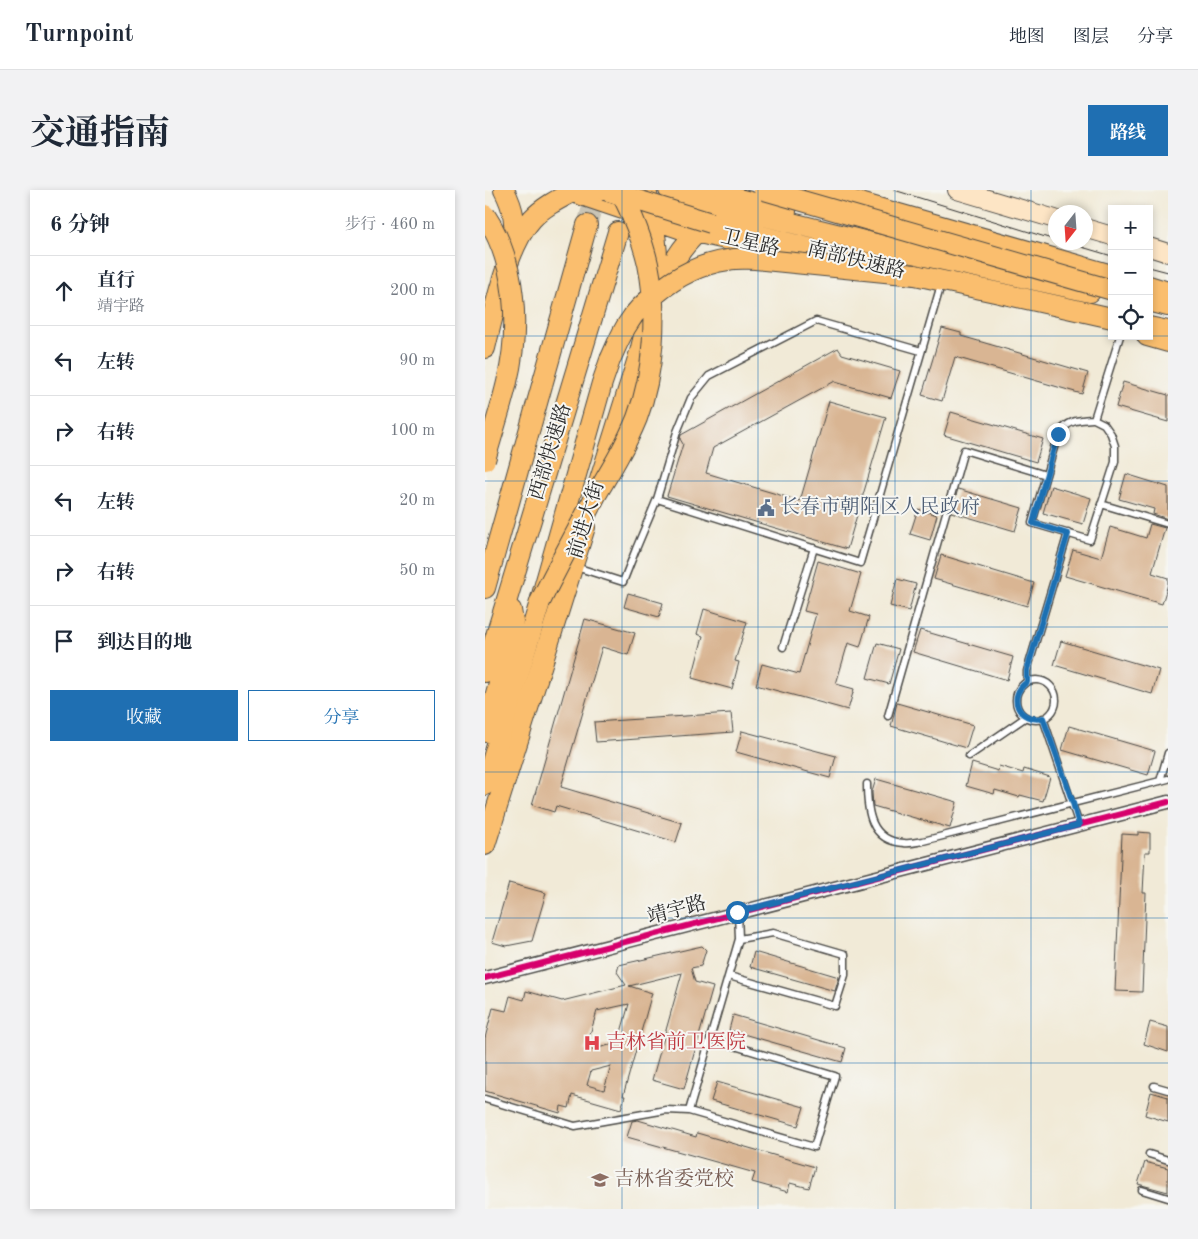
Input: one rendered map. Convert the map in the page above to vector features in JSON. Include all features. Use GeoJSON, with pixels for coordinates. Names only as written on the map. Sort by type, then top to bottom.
{"type":"FeatureCollection","features":[{"type":"Feature","properties":{"kind":"main road"},"geometry":{"type":"LineString","coordinates":[[505,190],[514,216],[514,249]]}},
{"type":"Feature","properties":{"kind":"main road","name":"南部快速路"},"geometry":{"type":"LineString","coordinates":[[605,190],[721,226],[915,275],[1108,317]]}},
{"type":"Feature","properties":{"kind":"main road"},"geometry":{"type":"LineString","coordinates":[[540,602],[625,444],[637,417],[649,371],[653,321],[648,264],[637,225],[620,190]]}},
{"type":"Feature","properties":{"kind":"main road","name":"前进大街"},"geometry":{"type":"LineString","coordinates":[[485,845],[640,352],[651,308],[657,279],[657,252],[646,190]]}},
{"type":"Feature","properties":{"kind":"main road","name":"南部快速路"},"geometry":{"type":"LineString","coordinates":[[669,190],[716,204],[916,254],[1108,296]]}},
{"type":"Feature","properties":{"kind":"main road","name":"卫星路"},"geometry":{"type":"LineString","coordinates":[[703,190],[904,242],[1108,284]]}},
{"type":"Feature","properties":{"kind":"main road"},"geometry":{"type":"LineString","coordinates":[[764,190],[1108,289]]}},
{"type":"Feature","properties":{"kind":"main road"},"geometry":{"type":"LineString","coordinates":[[815,190],[1108,274]]}},
{"type":"Feature","properties":{"kind":"main road"},"geometry":{"type":"LineString","coordinates":[[957,190],[975,193],[1048,218]]}},
{"type":"Feature","properties":{"kind":"main road"},"geometry":{"type":"LineString","coordinates":[[485,348],[501,285],[521,234],[531,220],[544,208],[572,191]]}},
{"type":"Feature","properties":{"kind":"main road","name":"卫星路"},"geometry":{"type":"LineString","coordinates":[[572,191],[682,229],[1108,325]]}},
{"type":"Feature","properties":{"kind":"main road"},"geometry":{"type":"LineString","coordinates":[[485,215],[498,237],[509,274],[512,292],[514,338],[507,382],[485,460]]}},
{"type":"Feature","properties":{"kind":"main road","name":"西部快速路"},"geometry":{"type":"LineString","coordinates":[[485,587],[587,225]]}},
{"type":"Feature","properties":{"kind":"main road"},"geometry":{"type":"LineString","coordinates":[[1093,230],[1108,235]]}},
{"type":"Feature","properties":{"kind":"main road","name":"西部快速路"},"geometry":{"type":"LineString","coordinates":[[485,672],[618,232]]}},
{"type":"Feature","properties":{"kind":"main road"},"geometry":{"type":"LineString","coordinates":[[651,308],[674,260],[688,241],[698,232]]}},
{"type":"Feature","properties":{"kind":"main road"},"geometry":{"type":"LineString","coordinates":[[1153,248],[1168,253]]}},
{"type":"Feature","properties":{"kind":"main road"},"geometry":{"type":"LineString","coordinates":[[485,785],[540,602],[602,383],[617,343],[641,306],[669,283],[689,270],[729,260],[755,259],[915,275]]}},
{"type":"Feature","properties":{"kind":"main road"},"geometry":{"type":"LineString","coordinates":[[1153,287],[1168,292]]}},
{"type":"Feature","properties":{"kind":"main road"},"geometry":{"type":"LineString","coordinates":[[1153,296],[1168,300]]}},
{"type":"Feature","properties":{"kind":"main road"},"geometry":{"type":"LineString","coordinates":[[1153,302],[1168,308]]}},
{"type":"Feature","properties":{"kind":"main road"},"geometry":{"type":"LineString","coordinates":[[1153,306],[1168,308]]}},
{"type":"Feature","properties":{"kind":"main road"},"geometry":{"type":"LineString","coordinates":[[1153,328],[1168,331]]}},
{"type":"Feature","properties":{"kind":"main road"},"geometry":{"type":"LineString","coordinates":[[1153,338],[1168,342]]}},
{"type":"Feature","properties":{"kind":"main road"},"geometry":{"type":"LineString","coordinates":[[485,451],[485,460]]}},
{"type":"Feature","properties":{"kind":"main road"},"geometry":{"type":"LineString","coordinates":[[485,732],[507,655],[513,622],[509,593]]}},
{"type":"Feature","properties":{"kind":"street","name":"靖宇路"},"geometry":{"type":"LineString","coordinates":[[485,978],[1168,802]]}},
{"type":"Feature","properties":{"kind":"lane"},"geometry":{"type":"LineString","coordinates":[[657,499],[860,563],[940,288]]}},
{"type":"Feature","properties":{"kind":"lane"},"geometry":{"type":"LineString","coordinates":[[573,566],[623,582],[657,499],[677,432],[687,406],[691,398],[709,376],[816,321],[921,351]]}},
{"type":"Feature","properties":{"kind":"lane"},"geometry":{"type":"LineString","coordinates":[[1094,419],[1119,340]]}},
{"type":"Feature","properties":{"kind":"lane"},"geometry":{"type":"LineString","coordinates":[[1094,419],[1104,424],[1111,434],[1115,446],[1115,462],[1090,540],[1033,523],[1058,434],[1065,426],[1077,420],[1094,419]]}},
{"type":"Feature","properties":{"kind":"lane"},"geometry":{"type":"LineString","coordinates":[[888,716],[964,450],[1046,475]]}},
{"type":"Feature","properties":{"kind":"lane"},"geometry":{"type":"LineString","coordinates":[[1101,504],[1168,524]]}},
{"type":"Feature","properties":{"kind":"lane"},"geometry":{"type":"LineString","coordinates":[[1027,682],[1027,670],[1068,534]]}},
{"type":"Feature","properties":{"kind":"lane"},"geometry":{"type":"LineString","coordinates":[[783,647],[814,548]]}},
{"type":"Feature","properties":{"kind":"lane"},"geometry":{"type":"LineString","coordinates":[[1038,680],[1049,685],[1053,690],[1055,706],[1043,718],[1032,719],[1019,710],[1017,700],[1019,690],[1027,682],[1038,680]]}},
{"type":"Feature","properties":{"kind":"lane"},"geometry":{"type":"LineString","coordinates":[[969,756],[1027,717]]}},
{"type":"Feature","properties":{"kind":"lane"},"geometry":{"type":"LineString","coordinates":[[1043,718],[1079,825]]}},
{"type":"Feature","properties":{"kind":"lane"},"geometry":{"type":"LineString","coordinates":[[1160,781],[1168,753]]}},
{"type":"Feature","properties":{"kind":"lane"},"geometry":{"type":"LineString","coordinates":[[867,784],[867,805],[874,828],[888,839],[904,843],[923,841],[1168,779]]}},
{"type":"Feature","properties":{"kind":"lane"},"geometry":{"type":"LineString","coordinates":[[689,1111],[739,939],[737,912]]}},
{"type":"Feature","properties":{"kind":"lane"},"geometry":{"type":"LineString","coordinates":[[729,976],[835,1006],[845,976],[845,954],[773,933],[739,939]]}},
{"type":"Feature","properties":{"kind":"lane"},"geometry":{"type":"LineString","coordinates":[[485,1099],[575,1126],[666,1110],[689,1111],[815,1147],[835,1076],[711,1040]]}},
{"type":"Feature","properties":{"kind":"lane"},"geometry":{"type":"LineString","coordinates":[[1154,1086],[1168,1090]]}},
{"type":"Feature","properties":{"kind":"lane"},"geometry":{"type":"LineString","coordinates":[[1149,1154],[1168,1160]]}},
{"type":"Feature","properties":{"kind":"lane"},"geometry":{"type":"LineString","coordinates":[[1142,1190],[1168,1198]]}},
{"type":"Feature","properties":{"kind":"building"},"geometry":{"type":"Polygon","coordinates":[[[942,328],[961,333],[961,336],[1088,373],[1082,394],[955,357],[942,401],[922,395],[942,328]]]}},
{"type":"Feature","properties":{"kind":"building"},"geometry":{"type":"Polygon","coordinates":[[[838,348],[842,354],[900,371],[891,398],[835,381],[713,448],[706,473],[800,501],[829,401],[886,417],[847,549],[667,496],[683,444],[680,439],[681,435],[838,348]]]}},
{"type":"Feature","properties":{"kind":"building"},"geometry":{"type":"Polygon","coordinates":[[[1123,382],[1168,395],[1168,422],[1116,407],[1123,382]]]}},
{"type":"Feature","properties":{"kind":"building"},"geometry":{"type":"Polygon","coordinates":[[[951,412],[1043,439],[1036,462],[944,435],[951,412]]]}},
{"type":"Feature","properties":{"kind":"building"},"geometry":{"type":"Polygon","coordinates":[[[1126,474],[1168,487],[1168,519],[1153,514],[1154,509],[1119,499],[1126,474]]]}},
{"type":"Feature","properties":{"kind":"building"},"geometry":{"type":"Polygon","coordinates":[[[1051,486],[1091,498],[1083,524],[1043,513],[1051,486]]]}},
{"type":"Feature","properties":{"kind":"building"},"geometry":{"type":"Polygon","coordinates":[[[958,489],[1022,508],[1015,531],[951,512],[958,489]]]}},
{"type":"Feature","properties":{"kind":"building"},"geometry":{"type":"Polygon","coordinates":[[[918,509],[937,515],[930,540],[910,534],[918,509]]]}},
{"type":"Feature","properties":{"kind":"building"},"geometry":{"type":"Polygon","coordinates":[[[1150,524],[1165,528],[1152,573],[1168,578],[1162,604],[1065,576],[1073,550],[1101,558],[1110,527],[1146,538],[1150,524]]]}},
{"type":"Feature","properties":{"kind":"building"},"geometry":{"type":"Polygon","coordinates":[[[941,555],[1034,583],[1027,606],[934,579],[941,555]]]}},
{"type":"Feature","properties":{"kind":"building"},"geometry":{"type":"Polygon","coordinates":[[[818,561],[861,574],[850,611],[869,617],[860,647],[848,643],[836,684],[854,689],[848,710],[756,685],[762,664],[799,674],[816,614],[804,611],[818,561]]]}},
{"type":"Feature","properties":{"kind":"building"},"geometry":{"type":"Polygon","coordinates":[[[897,579],[916,584],[909,611],[890,606],[897,579]]]}},
{"type":"Feature","properties":{"kind":"building"},"geometry":{"type":"Polygon","coordinates":[[[628,593],[663,603],[659,617],[624,607],[628,593]]]}},
{"type":"Feature","properties":{"kind":"building"},"geometry":{"type":"Polygon","coordinates":[[[704,609],[747,622],[735,661],[739,662],[732,689],[692,678],[703,636],[697,634],[704,609]]]}},
{"type":"Feature","properties":{"kind":"building"},"geometry":{"type":"Polygon","coordinates":[[[585,619],[635,633],[628,655],[602,647],[561,787],[682,823],[676,842],[556,806],[554,812],[532,805],[585,619]]]}},
{"type":"Feature","properties":{"kind":"building"},"geometry":{"type":"Polygon","coordinates":[[[920,630],[1013,657],[1007,680],[913,652],[920,630]]]}},
{"type":"Feature","properties":{"kind":"building"},"geometry":{"type":"Polygon","coordinates":[[[1061,641],[1159,670],[1152,694],[1054,665],[1061,641]]]}},
{"type":"Feature","properties":{"kind":"building"},"geometry":{"type":"Polygon","coordinates":[[[877,643],[899,649],[889,684],[867,678],[877,643]]]}},
{"type":"Feature","properties":{"kind":"building"},"geometry":{"type":"Polygon","coordinates":[[[897,703],[973,725],[966,748],[891,726],[897,703]]]}},
{"type":"Feature","properties":{"kind":"building"},"geometry":{"type":"Polygon","coordinates":[[[731,713],[733,732],[596,742],[594,722],[731,713]]]}},
{"type":"Feature","properties":{"kind":"building"},"geometry":{"type":"Polygon","coordinates":[[[1069,726],[1155,751],[1148,775],[1062,750],[1069,726]]]}},
{"type":"Feature","properties":{"kind":"building"},"geometry":{"type":"Polygon","coordinates":[[[742,731],[836,756],[830,778],[736,752],[742,731]]]}},
{"type":"Feature","properties":{"kind":"building"},"geometry":{"type":"Polygon","coordinates":[[[972,763],[998,771],[999,766],[1023,773],[1024,769],[1050,777],[1043,801],[995,790],[994,794],[966,786],[972,763]]]}},
{"type":"Feature","properties":{"kind":"building"},"geometry":{"type":"Polygon","coordinates":[[[876,779],[957,802],[950,828],[873,806],[872,792],[876,779]]]}},
{"type":"Feature","properties":{"kind":"building"},"geometry":{"type":"Polygon","coordinates":[[[1138,832],[1150,833],[1150,852],[1145,852],[1143,893],[1146,893],[1142,992],[1115,991],[1122,834],[1138,835],[1138,832]]]}},
{"type":"Feature","properties":{"kind":"building"},"geometry":{"type":"Polygon","coordinates":[[[509,883],[546,893],[532,941],[506,946],[492,942],[509,883]]]}},
{"type":"Feature","properties":{"kind":"building"},"geometry":{"type":"Polygon","coordinates":[[[702,946],[706,950],[701,966],[691,968],[695,982],[713,987],[684,1089],[652,1080],[682,973],[629,986],[652,993],[621,1109],[572,1095],[569,1108],[561,1106],[560,1113],[485,1091],[485,1038],[493,1008],[506,1011],[510,996],[524,1000],[526,991],[562,1001],[626,985],[617,972],[619,965],[702,946]],[[629,1004],[597,1011],[585,1051],[618,1043],[629,1004]],[[611,1066],[591,1071],[587,1085],[604,1090],[611,1066]]]}},
{"type":"Feature","properties":{"kind":"building"},"geometry":{"type":"Polygon","coordinates":[[[754,952],[839,977],[835,991],[750,967],[754,952]]]}},
{"type":"Feature","properties":{"kind":"building"},"geometry":{"type":"Polygon","coordinates":[[[733,1015],[846,1048],[842,1062],[729,1030],[733,1015]]]}},
{"type":"Feature","properties":{"kind":"building"},"geometry":{"type":"Polygon","coordinates":[[[1150,1022],[1168,1027],[1168,1052],[1144,1044],[1150,1022]]]}},
{"type":"Feature","properties":{"kind":"building"},"geometry":{"type":"Polygon","coordinates":[[[717,1082],[804,1107],[798,1126],[711,1101],[717,1082]]]}},
{"type":"Feature","properties":{"kind":"building"},"geometry":{"type":"Polygon","coordinates":[[[1151,1092],[1168,1097],[1168,1122],[1145,1115],[1151,1092]]]}},
{"type":"Feature","properties":{"kind":"building"},"geometry":{"type":"Polygon","coordinates":[[[638,1120],[696,1137],[697,1133],[815,1167],[809,1188],[790,1183],[788,1192],[752,1182],[755,1173],[627,1137],[632,1121],[638,1120]]]}},
{"type":"Feature","properties":{"kind":"building"},"geometry":{"type":"Polygon","coordinates":[[[1145,1162],[1168,1168],[1168,1192],[1138,1184],[1145,1162]]]}},
{"type":"Feature","properties":{"kind":"tunnel"},"geometry":{"type":"LineString","coordinates":[[587,225],[597,190]]}},
{"type":"Feature","properties":{"kind":"tram line"},"geometry":{"type":"LineString","coordinates":[[894,190],[1048,238]]}},
{"type":"Feature","properties":{"kind":"tram line"},"geometry":{"type":"LineString","coordinates":[[1092,250],[1108,255]]}},
{"type":"Feature","properties":{"kind":"tram line"},"geometry":{"type":"LineString","coordinates":[[1153,268],[1168,272]]}},
{"type":"Feature","properties":{"kind":"cycle path"},"geometry":{"type":"LineString","coordinates":[[485,978],[1168,802]]}},
{"type":"Feature","properties":{"kind":"place","name":"长春市朝阳区人民政府"},"geometry":{"type":"Point","coordinates":[766,508]}},
{"type":"Feature","properties":{"kind":"place","name":"吉林省前卫医院"},"geometry":{"type":"Point","coordinates":[592,1043]}},
{"type":"Feature","properties":{"kind":"place","name":"吉林省委党校"},"geometry":{"type":"Point","coordinates":[600,1180]}},
{"type":"Feature","properties":{"kind":"route"},"geometry":{"type":"LineString","coordinates":[[737,912],[1079,825],[1043,718],[1032,719],[1027,717],[1019,710],[1017,705],[1019,690],[1027,682],[1027,670],[1068,534],[1033,523],[1058,434]]}}]}
